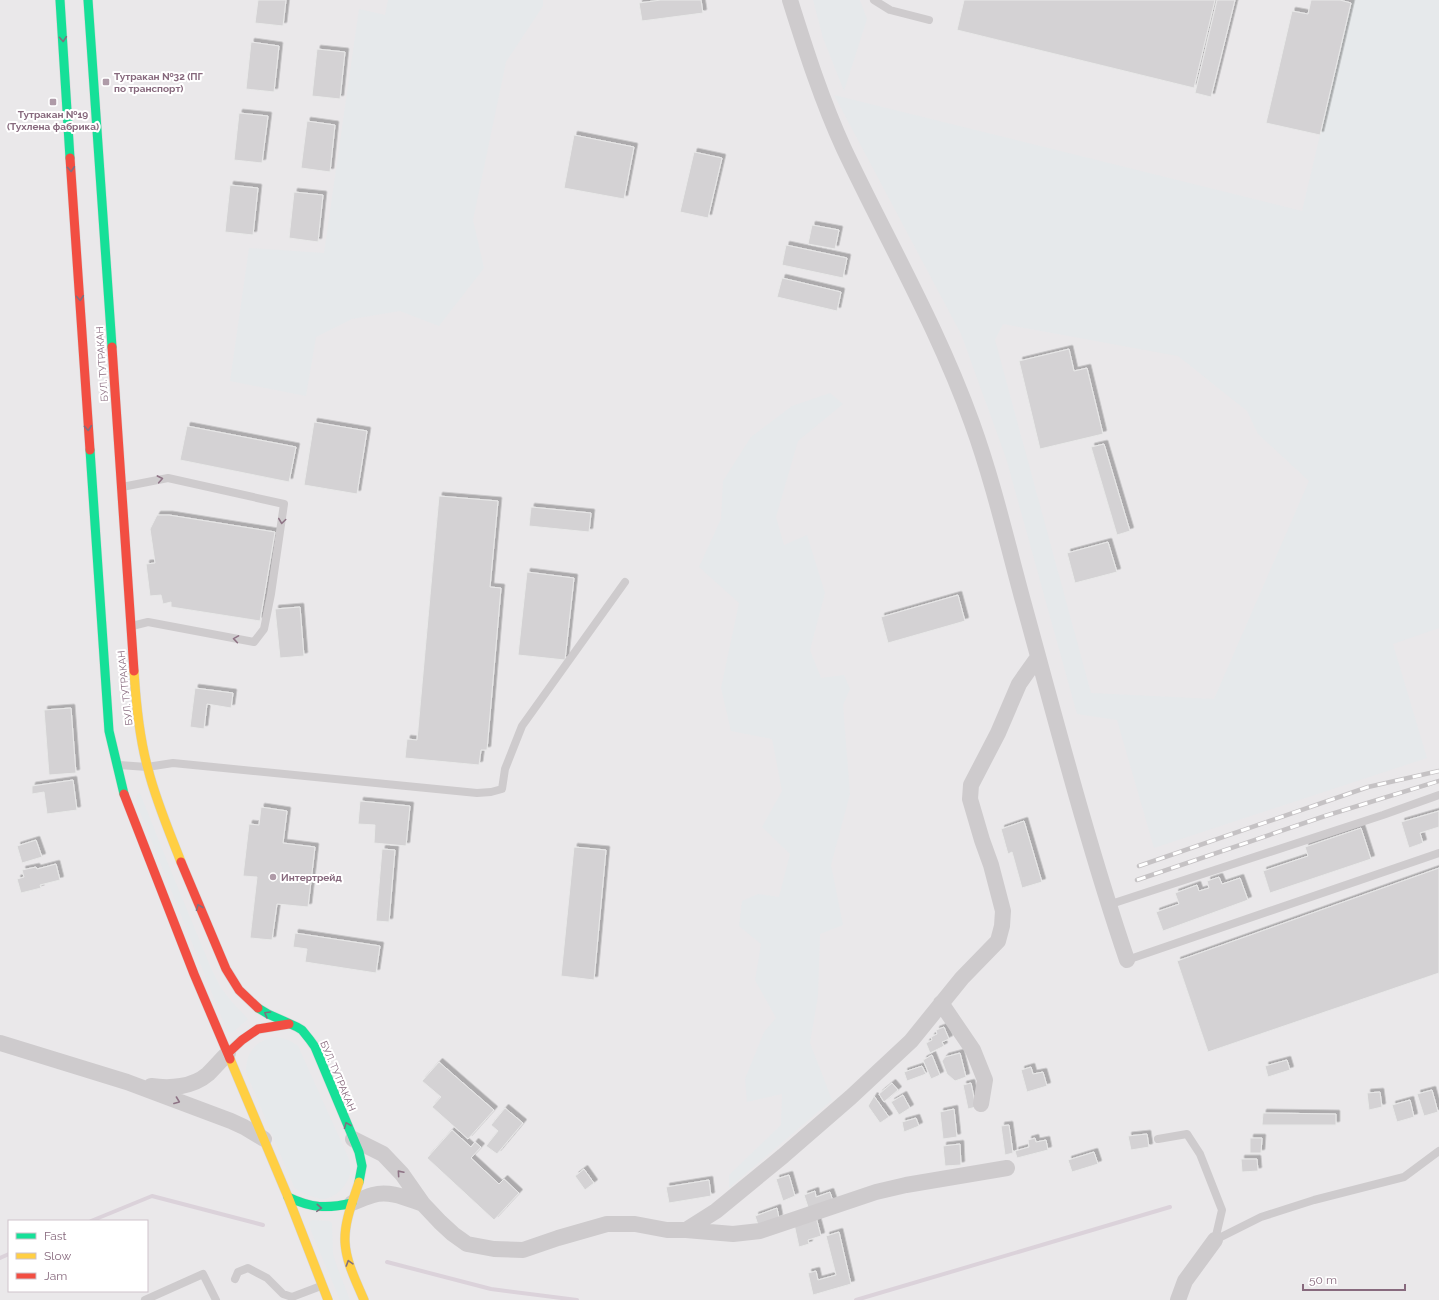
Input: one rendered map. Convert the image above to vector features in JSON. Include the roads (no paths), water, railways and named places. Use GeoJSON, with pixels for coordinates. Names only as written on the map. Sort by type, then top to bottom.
{"type":"FeatureCollection","features":[{"type":"Feature","properties":{"kind":"main road","name":"БУЛ. ТУТРАКАН"},"geometry":{"type":"LineString","coordinates":[[60,0],[105,686],[109,731],[116,765],[132,818],[194,974],[288,1197],[328,1300]]}},
{"type":"Feature","properties":{"kind":"main road","name":"БУЛ. ТУТРАКАН"},"geometry":{"type":"LineString","coordinates":[[88,0],[137,711],[147,767],[160,810],[229,976],[242,994],[261,1010],[274,1018],[301,1030],[309,1038],[315,1047],[359,1152],[362,1166],[360,1179],[348,1218],[345,1241],[349,1264],[364,1300]]}},
{"type":"Feature","properties":{"kind":"main road"},"geometry":{"type":"LineString","coordinates":[[228,1053],[242,1040],[258,1029],[289,1024]]}},
{"type":"Feature","properties":{"kind":"main road"},"geometry":{"type":"LineString","coordinates":[[288,1197],[303,1205],[323,1208],[352,1203]]}},
{"type":"Feature","properties":{"kind":"street"},"geometry":{"type":"LineString","coordinates":[[790,0],[816,82],[844,147],[943,348],[973,424],[992,487],[1108,905],[1127,960]]}},
{"type":"Feature","properties":{"kind":"street"},"geometry":{"type":"LineString","coordinates":[[686,1230],[716,1211],[783,1156],[851,1097],[911,1041],[962,978],[998,940],[1002,926],[1003,910],[991,865],[970,799],[971,785],[998,733],[1019,684],[1038,657]]}},
{"type":"Feature","properties":{"kind":"street"},"geometry":{"type":"LineString","coordinates":[[942,1003],[973,1050],[985,1080],[981,1104]]}},
{"type":"Feature","properties":{"kind":"street"},"geometry":{"type":"LineString","coordinates":[[0,1043],[127,1082],[231,1121],[264,1139]]}},
{"type":"Feature","properties":{"kind":"street"},"geometry":{"type":"LineString","coordinates":[[127,1082],[156,1087],[179,1087],[207,1075],[228,1053]]}},
{"type":"Feature","properties":{"kind":"street"},"geometry":{"type":"LineString","coordinates":[[353,1139],[383,1154],[402,1174],[423,1204],[453,1234],[467,1244],[494,1250],[523,1250],[607,1224],[635,1224],[667,1230],[733,1234],[760,1231],[876,1192],[906,1185],[1007,1168]]}},
{"type":"Feature","properties":{"kind":"street"},"geometry":{"type":"LineString","coordinates":[[352,1203],[373,1195],[386,1193],[423,1204]]}},
{"type":"Feature","properties":{"kind":"street"},"geometry":{"type":"LineString","coordinates":[[1178,1300],[1185,1281],[1215,1240]]}},
{"type":"Feature","properties":{"kind":"lane"},"geometry":{"type":"LineString","coordinates":[[874,0],[890,10],[929,20]]}},
{"type":"Feature","properties":{"kind":"lane"},"geometry":{"type":"LineString","coordinates":[[121,487],[168,478],[284,504],[271,594],[264,629],[254,642],[148,622],[131,626]]}},
{"type":"Feature","properties":{"kind":"lane"},"geometry":{"type":"LineString","coordinates":[[116,765],[147,767],[174,763],[477,793],[491,792],[502,789],[505,769],[522,726],[625,582]]}},
{"type":"Feature","properties":{"kind":"lane"},"geometry":{"type":"LineString","coordinates":[[1108,905],[1383,815],[1439,795]]}},
{"type":"Feature","properties":{"kind":"lane"},"geometry":{"type":"LineString","coordinates":[[1127,960],[1439,853]]}},
{"type":"Feature","properties":{"kind":"lane"},"geometry":{"type":"LineString","coordinates":[[1158,1139],[1187,1134],[1200,1154],[1222,1210],[1215,1240]]}},
{"type":"Feature","properties":{"kind":"lane"},"geometry":{"type":"LineString","coordinates":[[1215,1240],[1260,1217],[1314,1200],[1404,1177],[1439,1150]]}},
{"type":"Feature","properties":{"kind":"lane"},"geometry":{"type":"LineString","coordinates":[[235,1279],[238,1272],[248,1268],[267,1278],[283,1294],[292,1297],[322,1286]]}},
{"type":"Feature","properties":{"kind":"lane"},"geometry":{"type":"LineString","coordinates":[[145,1300],[203,1274],[216,1300]]}},
{"type":"Feature","properties":{"kind":"waterway"},"geometry":{"type":"LineString","coordinates":[[93,1220],[152,1196],[263,1225]]}},
{"type":"Feature","properties":{"kind":"waterway"},"geometry":{"type":"LineString","coordinates":[[856,1300],[1170,1207]]}},
{"type":"Feature","properties":{"kind":"waterway"},"geometry":{"type":"LineString","coordinates":[[0,1258],[8,1254]]}},
{"type":"Feature","properties":{"kind":"waterway"},"geometry":{"type":"LineString","coordinates":[[387,1262],[491,1289],[577,1300]]}},
{"type":"Feature","properties":{"kind":"railway"},"geometry":{"type":"LineString","coordinates":[[1139,866],[1368,787],[1439,771]]}},
{"type":"Feature","properties":{"kind":"railway"},"geometry":{"type":"LineString","coordinates":[[1137,880],[1325,816],[1439,781]]}},
{"type":"Feature","properties":{"kind":"place","name":"Тутракан №32 (ПГ по транспорт)"},"geometry":{"type":"Point","coordinates":[106,82]}},
{"type":"Feature","properties":{"kind":"place","name":"Тутракан №19 (Тухлена фабрика)"},"geometry":{"type":"Point","coordinates":[53,102]}},
{"type":"Feature","properties":{"kind":"place","name":"Интертрейд"},"geometry":{"type":"Point","coordinates":[273,877]}}]}
